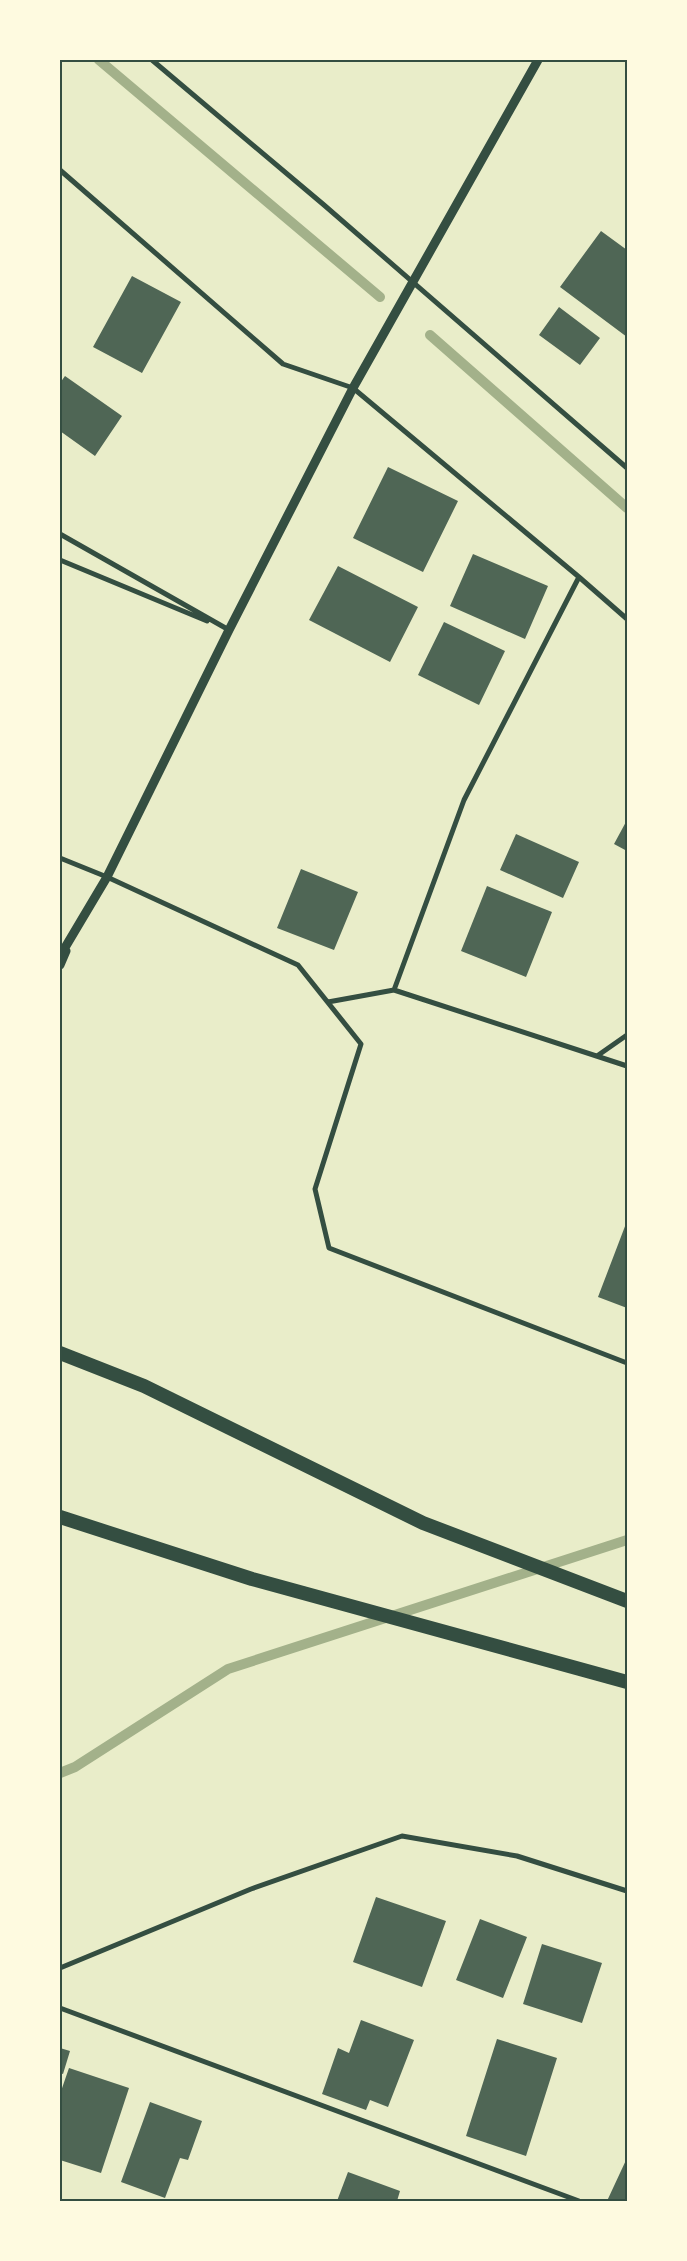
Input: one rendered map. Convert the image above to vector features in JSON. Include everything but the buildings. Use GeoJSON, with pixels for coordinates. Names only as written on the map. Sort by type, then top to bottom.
{"type":"FeatureCollection","features":[{"type":"Feature","properties":{"kind":"highway"},"geometry":{"type":"LineString","coordinates":[[60,1353],[144,1386],[423,1523],[627,1602]]}},
{"type":"Feature","properties":{"kind":"highway"},"geometry":{"type":"LineString","coordinates":[[60,1517],[252,1579],[627,1682]]}},
{"type":"Feature","properties":{"kind":"street"},"geometry":{"type":"LineString","coordinates":[[152,60],[413,281],[627,468]]}},
{"type":"Feature","properties":{"kind":"street"},"geometry":{"type":"LineString","coordinates":[[60,956],[107,877],[229,630],[352,388],[538,60]]}},
{"type":"Feature","properties":{"kind":"street"},"geometry":{"type":"LineString","coordinates":[[60,170],[283,364],[352,388],[627,619]]}},
{"type":"Feature","properties":{"kind":"street"},"geometry":{"type":"LineString","coordinates":[[60,534],[229,630]]}},
{"type":"Feature","properties":{"kind":"street"},"geometry":{"type":"LineString","coordinates":[[60,560],[229,630]]}},
{"type":"Feature","properties":{"kind":"street"},"geometry":{"type":"LineString","coordinates":[[394,990],[464,800],[579,577]]}},
{"type":"Feature","properties":{"kind":"street"},"geometry":{"type":"LineString","coordinates":[[60,858],[107,877],[298,965],[361,1044],[315,1189],[329,1248],[627,1363]]}},
{"type":"Feature","properties":{"kind":"street"},"geometry":{"type":"LineString","coordinates":[[60,965],[72,935]]}},
{"type":"Feature","properties":{"kind":"street"},"geometry":{"type":"LineString","coordinates":[[328,1002],[394,990],[627,1066]]}},
{"type":"Feature","properties":{"kind":"street"},"geometry":{"type":"LineString","coordinates":[[597,1056],[627,1035]]}},
{"type":"Feature","properties":{"kind":"street"},"geometry":{"type":"LineString","coordinates":[[60,1968],[251,1889],[402,1836],[517,1856],[627,1891]]}},
{"type":"Feature","properties":{"kind":"street"},"geometry":{"type":"LineString","coordinates":[[60,2008],[579,2201]]}},
{"type":"Feature","properties":{"kind":"waterway"},"geometry":{"type":"LineString","coordinates":[[99,60],[380,297]]}},
{"type":"Feature","properties":{"kind":"waterway"},"geometry":{"type":"LineString","coordinates":[[430,335],[627,508]]}},
{"type":"Feature","properties":{"kind":"waterway"},"geometry":{"type":"LineString","coordinates":[[60,1773],[75,1767],[228,1669],[627,1540]]}}]}
